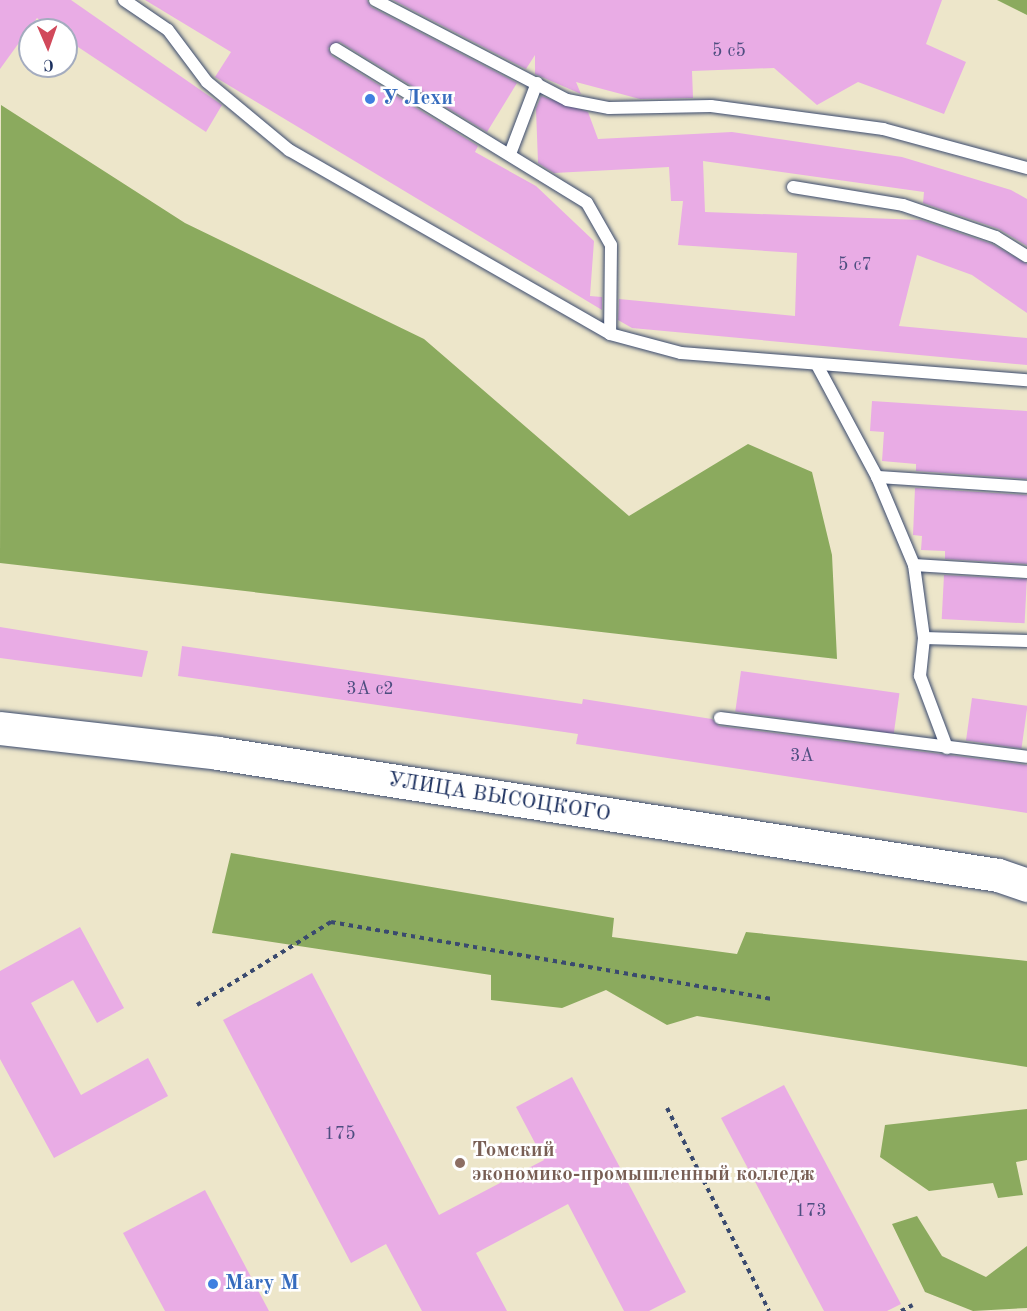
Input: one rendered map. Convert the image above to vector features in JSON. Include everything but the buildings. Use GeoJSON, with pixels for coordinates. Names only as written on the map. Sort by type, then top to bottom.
{"type":"FeatureCollection","features":[{"type":"Feature","properties":{"kind":"main road","name":"УЛИЦА ВЫСОЦКОГО"},"geometry":{"type":"LineString","coordinates":[[0,728],[218,753],[1017,877]]}},
{"type":"Feature","properties":{"kind":"lane"},"geometry":{"type":"LineString","coordinates":[[124,0],[168,30],[207,82],[289,150],[610,334],[681,353],[1027,380]]}},
{"type":"Feature","properties":{"kind":"lane"},"geometry":{"type":"LineString","coordinates":[[375,0],[567,100],[609,108],[711,106],[883,129],[1027,168]]}},
{"type":"Feature","properties":{"kind":"lane"},"geometry":{"type":"LineString","coordinates":[[336,49],[587,203],[610,244],[610,334]]}},
{"type":"Feature","properties":{"kind":"lane"},"geometry":{"type":"LineString","coordinates":[[510,154],[537,83]]}},
{"type":"Feature","properties":{"kind":"lane"},"geometry":{"type":"LineString","coordinates":[[793,187],[903,205],[996,237],[1027,256]]}},
{"type":"Feature","properties":{"kind":"lane"},"geometry":{"type":"LineString","coordinates":[[816,364],[877,477],[914,565],[924,638],[920,676],[947,748]]}},
{"type":"Feature","properties":{"kind":"lane"},"geometry":{"type":"LineString","coordinates":[[877,477],[1027,487]]}},
{"type":"Feature","properties":{"kind":"lane"},"geometry":{"type":"LineString","coordinates":[[914,565],[1027,572]]}},
{"type":"Feature","properties":{"kind":"lane"},"geometry":{"type":"LineString","coordinates":[[924,638],[1027,641]]}},
{"type":"Feature","properties":{"kind":"lane"},"geometry":{"type":"LineString","coordinates":[[720,718],[1027,758]]}},
{"type":"Feature","properties":{"kind":"path"},"geometry":{"type":"LineString","coordinates":[[197,1005],[331,922],[770,999]]}},
{"type":"Feature","properties":{"kind":"path"},"geometry":{"type":"LineString","coordinates":[[667,1108],[769,1311]]}},
{"type":"Feature","properties":{"kind":"path"},"geometry":{"type":"LineString","coordinates":[[901,1311],[913,1305]]}},
{"type":"Feature","properties":{"kind":"green space"},"geometry":{"type":"Polygon","coordinates":[[[997,0],[1027,0],[1027,15],[997,0]]]}},
{"type":"Feature","properties":{"kind":"green space"},"geometry":{"type":"Polygon","coordinates":[[[1,105],[185,223],[424,339],[629,516],[748,444],[812,472],[832,555],[837,659],[0,563],[1,105]]]}},
{"type":"Feature","properties":{"kind":"green space"},"geometry":{"type":"Polygon","coordinates":[[[231,853],[614,918],[612,937],[737,954],[746,932],[1027,961],[1027,1067],[697,1016],[667,1025],[606,990],[562,1008],[491,1000],[491,975],[212,933],[231,853]]]}},
{"type":"Feature","properties":{"kind":"green space"},"geometry":{"type":"Polygon","coordinates":[[[1027,1109],[1027,1160],[1016,1162],[1023,1195],[998,1198],[993,1183],[929,1191],[880,1157],[885,1125],[1027,1109]]]}},
{"type":"Feature","properties":{"kind":"green space"},"geometry":{"type":"Polygon","coordinates":[[[917,1216],[942,1256],[986,1277],[1027,1246],[1027,1308],[973,1311],[925,1292],[892,1224],[917,1216]]]}},
{"type":"Feature","properties":{"kind":"place","name":"У Лехи"},"geometry":{"type":"Point","coordinates":[370,99]}},
{"type":"Feature","properties":{"kind":"place","name":"Томский экономико-промышленный колледж"},"geometry":{"type":"Point","coordinates":[460,1163]}},
{"type":"Feature","properties":{"kind":"place","name":"Mary M"},"geometry":{"type":"Point","coordinates":[213,1284]}}]}
